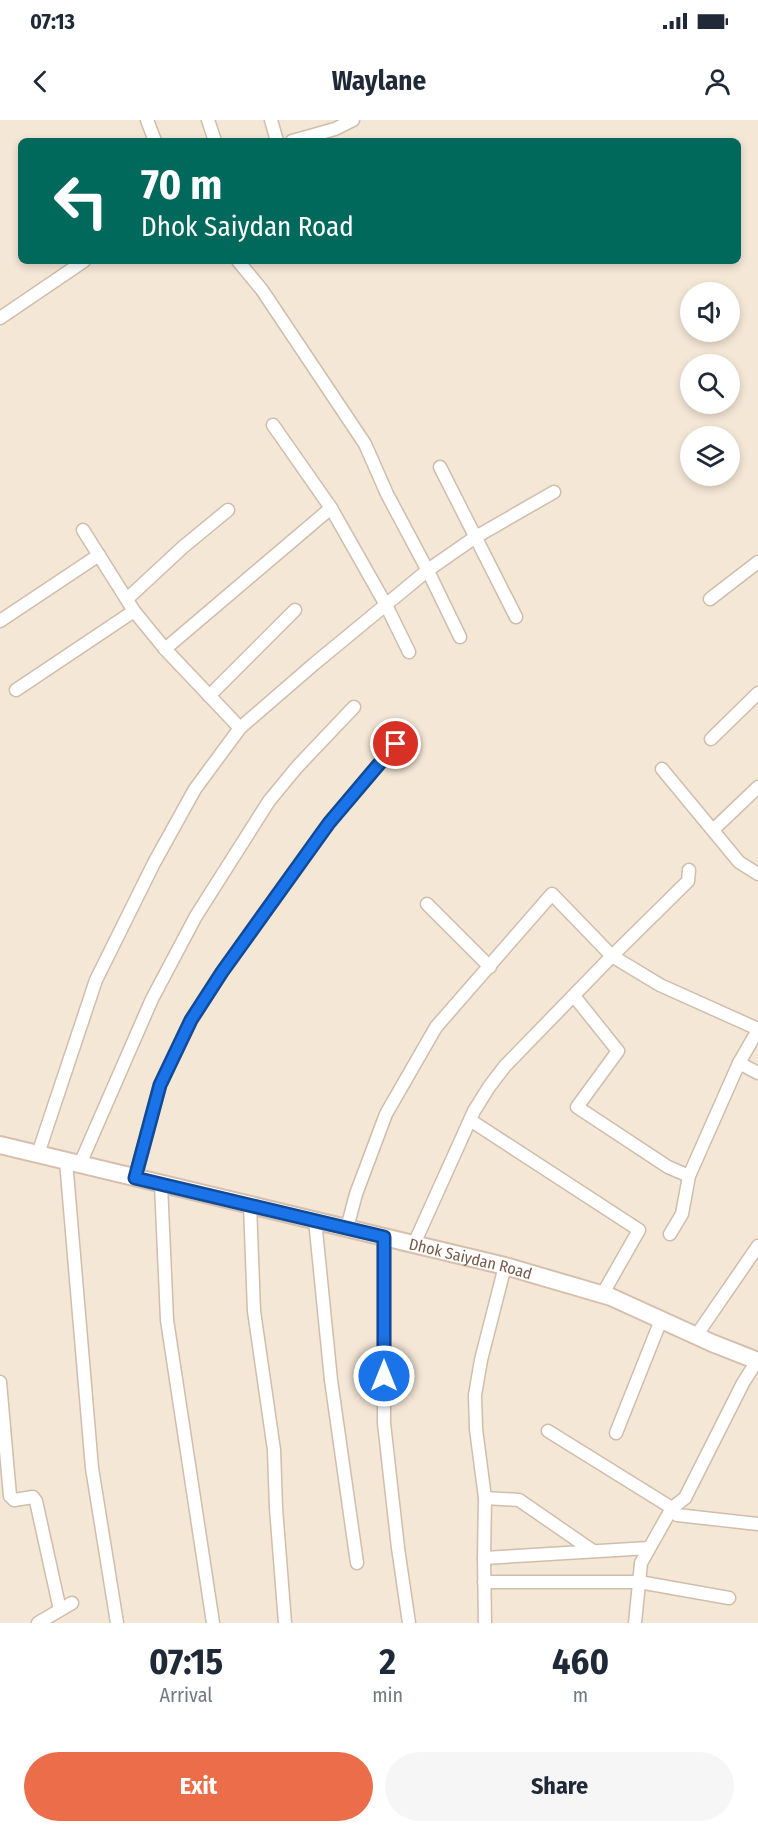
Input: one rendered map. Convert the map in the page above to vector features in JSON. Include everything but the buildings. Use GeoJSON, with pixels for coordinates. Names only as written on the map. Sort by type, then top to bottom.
{"type":"FeatureCollection","features":[{"type":"Feature","properties":{"kind":"main road","name":"Dhok Saiydan Road"},"geometry":{"type":"LineString","coordinates":[[0,1145],[504,1266],[611,1297],[696,1336],[758,1361]]}},
{"type":"Feature","properties":{"kind":"street"},"geometry":{"type":"LineString","coordinates":[[147,120],[154,138]]}},
{"type":"Feature","properties":{"kind":"street"},"geometry":{"type":"LineString","coordinates":[[208,120],[214,138]]}},
{"type":"Feature","properties":{"kind":"street"},"geometry":{"type":"LineString","coordinates":[[271,120],[276,138]]}},
{"type":"Feature","properties":{"kind":"street"},"geometry":{"type":"LineString","coordinates":[[299,138],[334,124],[352,120]]}},
{"type":"Feature","properties":{"kind":"street"},"geometry":{"type":"LineString","coordinates":[[0,318],[80,264]]}},
{"type":"Feature","properties":{"kind":"street"},"geometry":{"type":"LineString","coordinates":[[240,264],[262,290],[365,444],[387,494],[428,570],[460,637]]}},
{"type":"Feature","properties":{"kind":"street"},"geometry":{"type":"LineString","coordinates":[[273,425],[331,508],[386,604],[409,652]]}},
{"type":"Feature","properties":{"kind":"street"},"geometry":{"type":"LineString","coordinates":[[440,466],[474,538],[516,617]]}},
{"type":"Feature","properties":{"kind":"street"},"geometry":{"type":"LineString","coordinates":[[38,1154],[96,980],[154,863],[190,799],[240,728],[428,570],[474,538],[554,492]]}},
{"type":"Feature","properties":{"kind":"street"},"geometry":{"type":"LineString","coordinates":[[165,650],[331,508]]}},
{"type":"Feature","properties":{"kind":"street"},"geometry":{"type":"LineString","coordinates":[[127,599],[183,547],[228,510]]}},
{"type":"Feature","properties":{"kind":"street"},"geometry":{"type":"LineString","coordinates":[[83,530],[134,611],[165,650],[240,728]]}},
{"type":"Feature","properties":{"kind":"street"},"geometry":{"type":"LineString","coordinates":[[0,621],[99,555]]}},
{"type":"Feature","properties":{"kind":"street"},"geometry":{"type":"LineString","coordinates":[[710,599],[758,562]]}},
{"type":"Feature","properties":{"kind":"street"},"geometry":{"type":"LineString","coordinates":[[209,696],[295,610]]}},
{"type":"Feature","properties":{"kind":"street"},"geometry":{"type":"LineString","coordinates":[[16,690],[134,611]]}},
{"type":"Feature","properties":{"kind":"street"},"geometry":{"type":"LineString","coordinates":[[711,739],[758,693]]}},
{"type":"Feature","properties":{"kind":"street"},"geometry":{"type":"LineString","coordinates":[[117,1623],[92,1468],[73,1163],[152,999],[196,916],[269,801],[297,767],[354,707]]}},
{"type":"Feature","properties":{"kind":"street"},"geometry":{"type":"LineString","coordinates":[[135,1178],[160,1085],[191,1020],[222,972],[329,823],[396,744]]}},
{"type":"Feature","properties":{"kind":"street"},"geometry":{"type":"LineString","coordinates":[[662,769],[739,862],[758,874]]}},
{"type":"Feature","properties":{"kind":"street"},"geometry":{"type":"LineString","coordinates":[[712,830],[758,787]]}},
{"type":"Feature","properties":{"kind":"street"},"geometry":{"type":"LineString","coordinates":[[414,1244],[470,1120],[489,1087],[505,1066],[688,881],[689,870]]}},
{"type":"Feature","properties":{"kind":"street"},"geometry":{"type":"LineString","coordinates":[[347,1228],[356,1194],[386,1114],[436,1027],[552,894],[612,956],[660,985],[758,1030],[689,1176],[682,1214],[670,1234]]}},
{"type":"Feature","properties":{"kind":"street"},"geometry":{"type":"LineString","coordinates":[[427,904],[490,967]]}},
{"type":"Feature","properties":{"kind":"street"},"geometry":{"type":"LineString","coordinates":[[574,996],[618,1051],[576,1107],[668,1167],[689,1176]]}},
{"type":"Feature","properties":{"kind":"street"},"geometry":{"type":"LineString","coordinates":[[740,1064],[758,1073]]}},
{"type":"Feature","properties":{"kind":"street"},"geometry":{"type":"LineString","coordinates":[[470,1120],[639,1230],[602,1295]]}},
{"type":"Feature","properties":{"kind":"street"},"geometry":{"type":"LineString","coordinates":[[161,1184],[167,1320],[213,1623]]}},
{"type":"Feature","properties":{"kind":"street"},"geometry":{"type":"LineString","coordinates":[[250,1205],[254,1311],[274,1450],[285,1623]]}},
{"type":"Feature","properties":{"kind":"street"},"geometry":{"type":"LineString","coordinates":[[315,1220],[331,1380],[357,1563]]}},
{"type":"Feature","properties":{"kind":"street"},"geometry":{"type":"LineString","coordinates":[[384,1237],[384,1423],[409,1623]]}},
{"type":"Feature","properties":{"kind":"street"},"geometry":{"type":"LineString","coordinates":[[696,1336],[758,1246]]}},
{"type":"Feature","properties":{"kind":"street"},"geometry":{"type":"LineString","coordinates":[[485,1623],[485,1498],[475,1395],[481,1360],[504,1266]]}},
{"type":"Feature","properties":{"kind":"street"},"geometry":{"type":"LineString","coordinates":[[615,1433],[661,1320]]}},
{"type":"Feature","properties":{"kind":"street"},"geometry":{"type":"LineString","coordinates":[[635,1623],[641,1563],[672,1508],[685,1498],[743,1383],[758,1361]]}},
{"type":"Feature","properties":{"kind":"street"},"geometry":{"type":"LineString","coordinates":[[0,1382],[10,1496],[14,1500],[33,1497],[36,1501],[60,1610]]}},
{"type":"Feature","properties":{"kind":"street"},"geometry":{"type":"LineString","coordinates":[[548,1431],[672,1508],[677,1515],[758,1524]]}},
{"type":"Feature","properties":{"kind":"street"},"geometry":{"type":"LineString","coordinates":[[485,1498],[519,1500],[593,1551]]}},
{"type":"Feature","properties":{"kind":"street"},"geometry":{"type":"LineString","coordinates":[[484,1558],[649,1548]]}},
{"type":"Feature","properties":{"kind":"street"},"geometry":{"type":"LineString","coordinates":[[484,1582],[639,1582],[729,1598]]}},
{"type":"Feature","properties":{"kind":"street"},"geometry":{"type":"LineString","coordinates":[[39,1623],[72,1603]]}},
{"type":"Feature","properties":{"kind":"shaded area"},"geometry":{"type":"Polygon","coordinates":[[[0,120],[758,120],[758,1623],[0,1623],[0,120]]]}},
{"type":"Feature","properties":{"kind":"route"},"geometry":{"type":"LineString","coordinates":[[384,1376],[384,1237],[135,1178],[160,1085],[191,1020],[222,972],[329,823],[396,744]]}}]}
